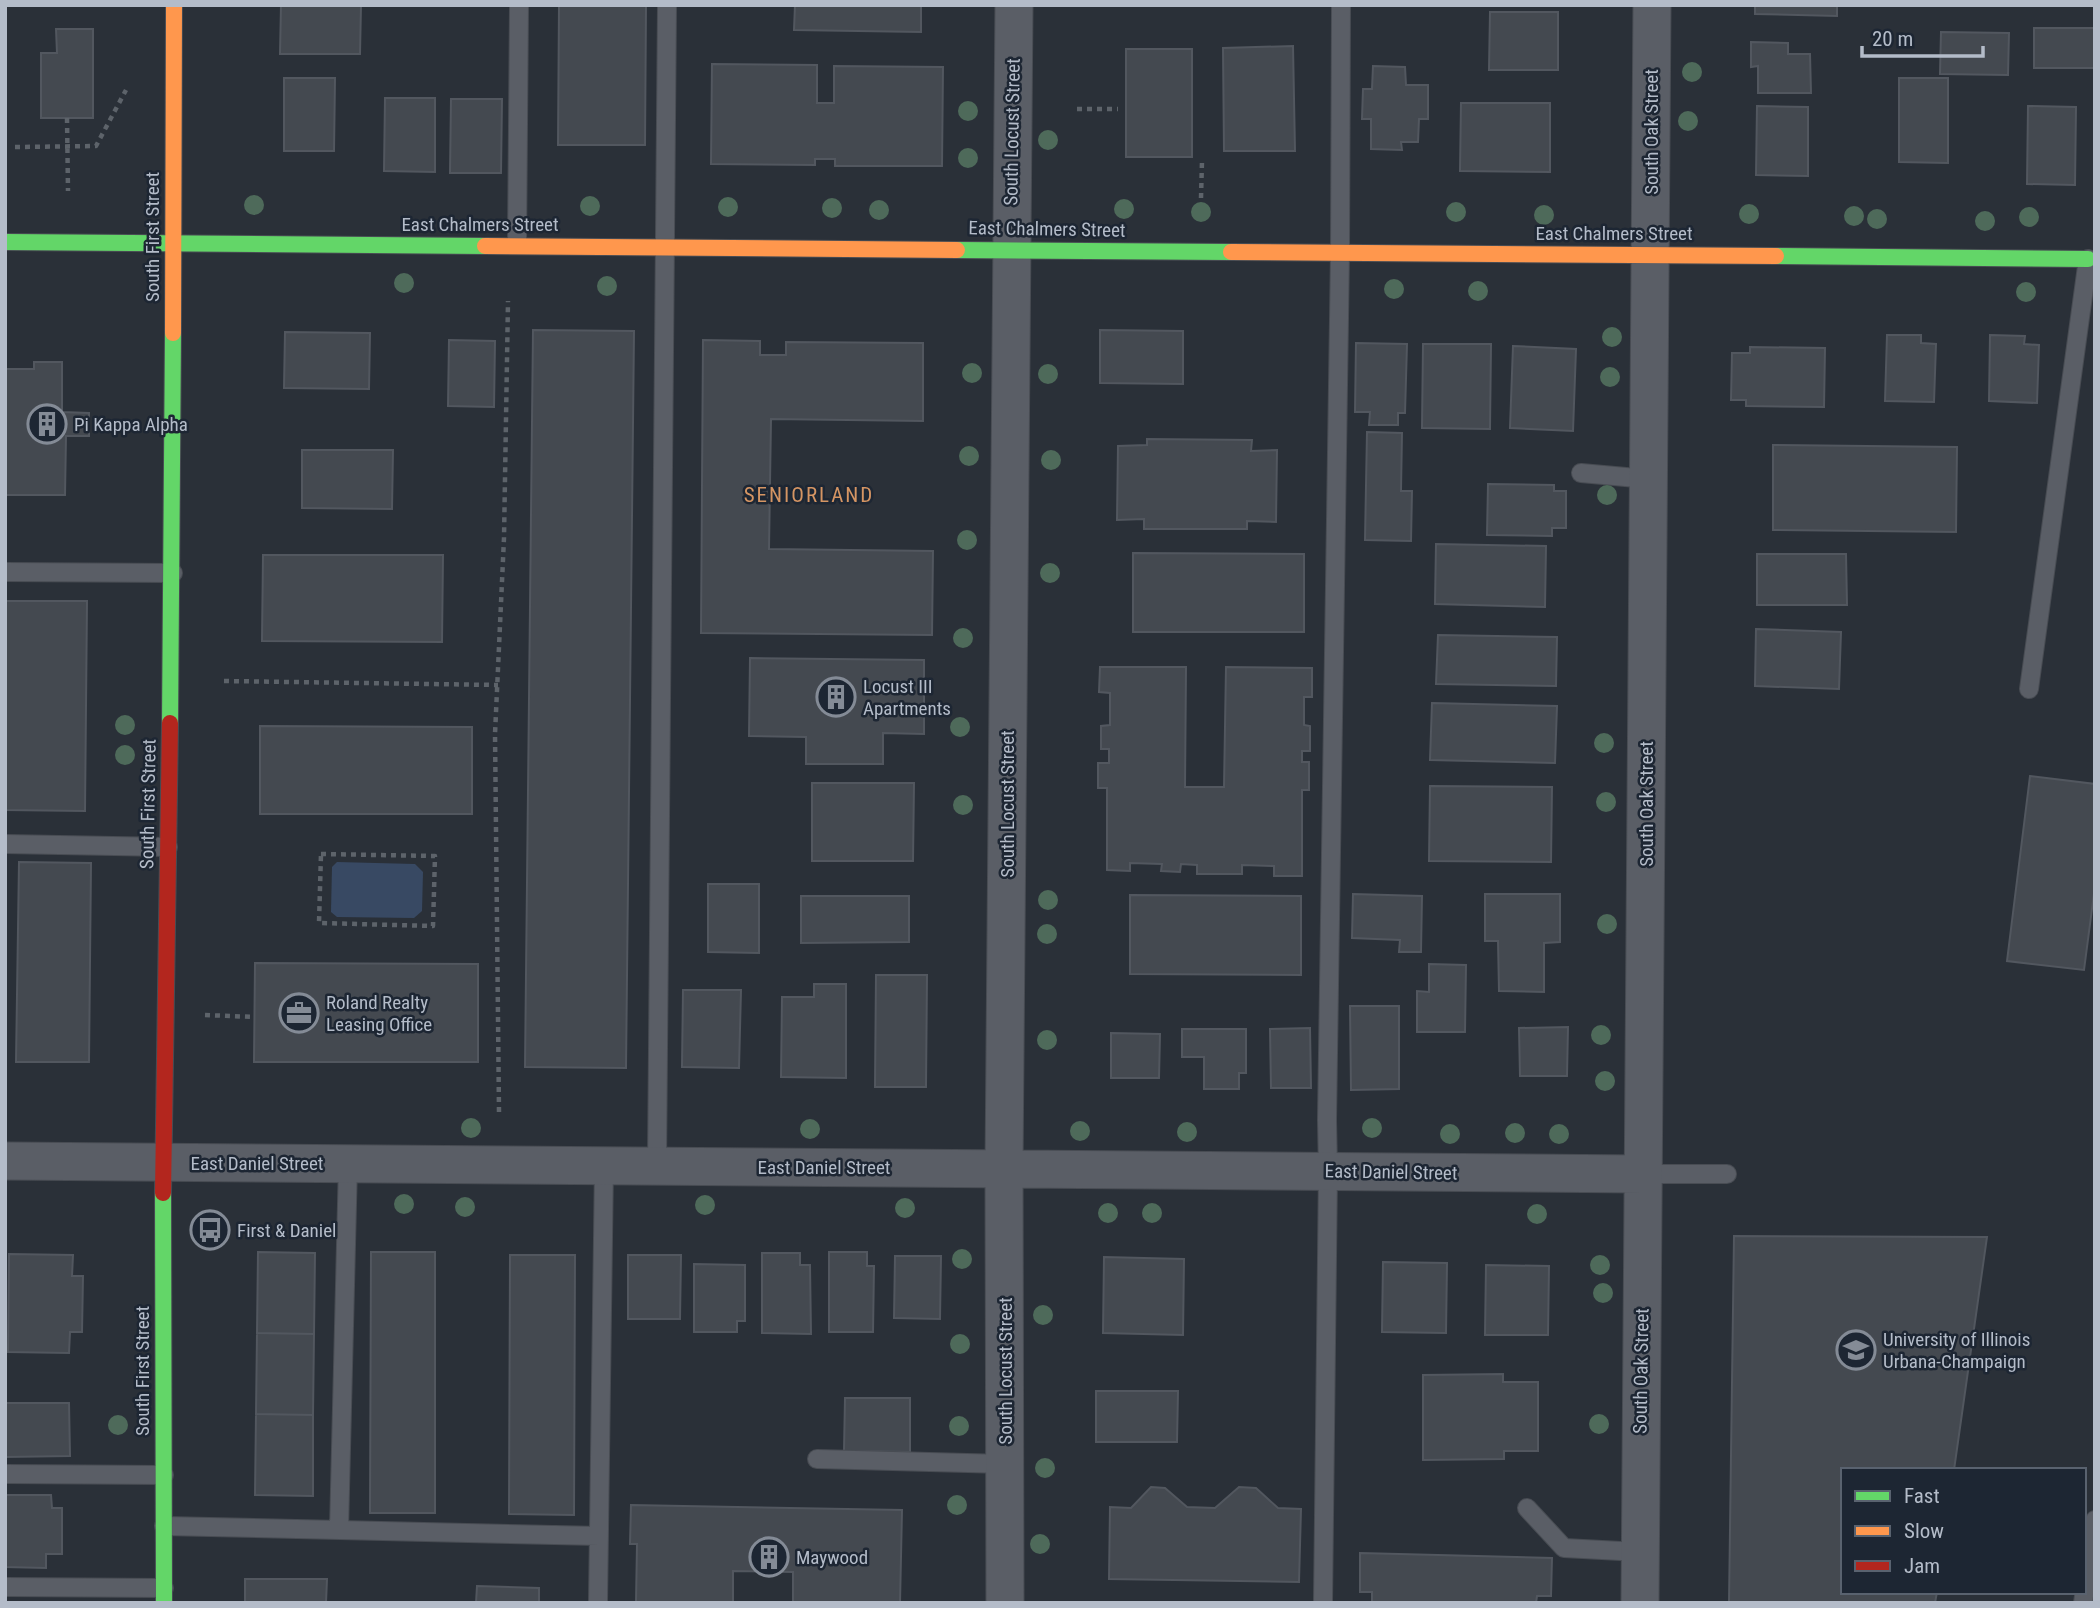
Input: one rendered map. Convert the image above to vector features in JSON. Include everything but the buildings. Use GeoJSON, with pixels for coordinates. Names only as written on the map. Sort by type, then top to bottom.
{"type":"FeatureCollection","features":[{"type":"Feature","properties":{"kind":"street","name":"South First Street"},"geometry":{"type":"LineString","coordinates":[[164,1595],[163,1162],[173,573],[174,5]]}},
{"type":"Feature","properties":{"kind":"street","name":"South Locust Street"},"geometry":{"type":"LineString","coordinates":[[1005,1603],[1004,1168],[1014,5]]}},
{"type":"Feature","properties":{"kind":"street","name":"South Oak Street"},"geometry":{"type":"LineString","coordinates":[[1640,1603],[1652,5]]}},
{"type":"Feature","properties":{"kind":"street","name":"East Chalmers Street"},"geometry":{"type":"LineString","coordinates":[[5,242],[2088,259]]}},
{"type":"Feature","properties":{"kind":"street","name":"East Daniel Street"},"geometry":{"type":"LineString","coordinates":[[5,1161],[1643,1174]]}},
{"type":"Feature","properties":{"kind":"lane"},"geometry":{"type":"LineString","coordinates":[[517,245],[519,5]]}},
{"type":"Feature","properties":{"kind":"lane"},"geometry":{"type":"LineString","coordinates":[[657,1165],[667,5]]}},
{"type":"Feature","properties":{"kind":"lane"},"geometry":{"type":"LineString","coordinates":[[1323,1603],[1341,5]]}},
{"type":"Feature","properties":{"kind":"lane"},"geometry":{"type":"LineString","coordinates":[[2029,689],[2088,259]]}},
{"type":"Feature","properties":{"kind":"lane"},"geometry":{"type":"LineString","coordinates":[[1581,473],[1648,479]]}},
{"type":"Feature","properties":{"kind":"lane"},"geometry":{"type":"LineString","coordinates":[[5,572],[173,573]]}},
{"type":"Feature","properties":{"kind":"lane"},"geometry":{"type":"LineString","coordinates":[[5,844],[168,847]]}},
{"type":"Feature","properties":{"kind":"lane"},"geometry":{"type":"LineString","coordinates":[[339,1530],[348,1163]]}},
{"type":"Feature","properties":{"kind":"lane"},"geometry":{"type":"LineString","coordinates":[[598,1603],[604,1165]]}},
{"type":"Feature","properties":{"kind":"lane"},"geometry":{"type":"LineString","coordinates":[[1643,1174],[1727,1174]]}},
{"type":"Feature","properties":{"kind":"lane"},"geometry":{"type":"LineString","coordinates":[[817,1459],[1005,1464]]}},
{"type":"Feature","properties":{"kind":"lane"},"geometry":{"type":"LineString","coordinates":[[5,1474],[164,1475]]}},
{"type":"Feature","properties":{"kind":"lane"},"geometry":{"type":"LineString","coordinates":[[1527,1508],[1564,1548],[1640,1552]]}},
{"type":"Feature","properties":{"kind":"lane"},"geometry":{"type":"LineString","coordinates":[[2086,1582],[2095,1520]]}},
{"type":"Feature","properties":{"kind":"lane"},"geometry":{"type":"LineString","coordinates":[[164,1526],[599,1536]]}},
{"type":"Feature","properties":{"kind":"lane"},"geometry":{"type":"LineString","coordinates":[[5,1587],[164,1595]]}},
{"type":"Feature","properties":{"kind":"path"},"geometry":{"type":"LineString","coordinates":[[15,147],[96,146],[126,90]]}},
{"type":"Feature","properties":{"kind":"path"},"geometry":{"type":"LineString","coordinates":[[1077,109],[1118,109]]}},
{"type":"Feature","properties":{"kind":"path"},"geometry":{"type":"LineString","coordinates":[[67,118],[68,191]]}},
{"type":"Feature","properties":{"kind":"path"},"geometry":{"type":"LineString","coordinates":[[1201,198],[1202,161]]}},
{"type":"Feature","properties":{"kind":"path"},"geometry":{"type":"LineString","coordinates":[[499,1112],[495,748],[504,538],[508,300]]}},
{"type":"Feature","properties":{"kind":"path"},"geometry":{"type":"LineString","coordinates":[[224,681],[498,685]]}},
{"type":"Feature","properties":{"kind":"path"},"geometry":{"type":"LineString","coordinates":[[321,854],[435,856],[433,926],[320,923],[321,854]]}},
{"type":"Feature","properties":{"kind":"path"},"geometry":{"type":"LineString","coordinates":[[166,1014],[255,1017]]}},
{"type":"Feature","properties":{"kind":"water"},"geometry":{"type":"Polygon","coordinates":[[[337,862],[415,864],[423,872],[422,911],[414,918],[337,917],[331,912],[332,867],[337,862]]]}},
{"type":"Feature","properties":{"kind":"traffic: fast"},"geometry":{"type":"LineString","coordinates":[[5,242],[485,246]]}},
{"type":"Feature","properties":{"kind":"traffic: fast"},"geometry":{"type":"LineString","coordinates":[[957,250],[1231,252]]}},
{"type":"Feature","properties":{"kind":"traffic: fast"},"geometry":{"type":"LineString","coordinates":[[1776,256],[2088,259]]}},
{"type":"Feature","properties":{"kind":"traffic: fast"},"geometry":{"type":"LineString","coordinates":[[170,723],[173,333]]}},
{"type":"Feature","properties":{"kind":"traffic: fast"},"geometry":{"type":"LineString","coordinates":[[163,1193],[164,1603]]}},
{"type":"Feature","properties":{"kind":"traffic: slow"},"geometry":{"type":"LineString","coordinates":[[173,333],[174,5]]}},
{"type":"Feature","properties":{"kind":"traffic: slow"},"geometry":{"type":"LineString","coordinates":[[485,246],[957,250]]}},
{"type":"Feature","properties":{"kind":"traffic: slow"},"geometry":{"type":"LineString","coordinates":[[1231,252],[1776,256]]}},
{"type":"Feature","properties":{"kind":"traffic: jam"},"geometry":{"type":"LineString","coordinates":[[163,1193],[170,723]]}},
{"type":"Feature","properties":{"kind":"place","name":"Pi Kappa Alpha"},"geometry":{"type":"Point","coordinates":[47,424]}},
{"type":"Feature","properties":{"kind":"place","name":"Locust III Apartments"},"geometry":{"type":"Point","coordinates":[836,697]}},
{"type":"Feature","properties":{"kind":"place","name":"Roland Realty Leasing Office"},"geometry":{"type":"Point","coordinates":[299,1013]}},
{"type":"Feature","properties":{"kind":"place","name":"First & Daniel"},"geometry":{"type":"Point","coordinates":[210,1230]}},
{"type":"Feature","properties":{"kind":"place","name":"University of Illinois Urbana-Champaign"},"geometry":{"type":"Point","coordinates":[1856,1350]}},
{"type":"Feature","properties":{"kind":"place","name":"Maywood"},"geometry":{"type":"Point","coordinates":[769,1557]}},
{"type":"Feature","properties":{"kind":"district","name":"SENIORLAND"},"geometry":{"type":"Point","coordinates":[809,495]}}]}
